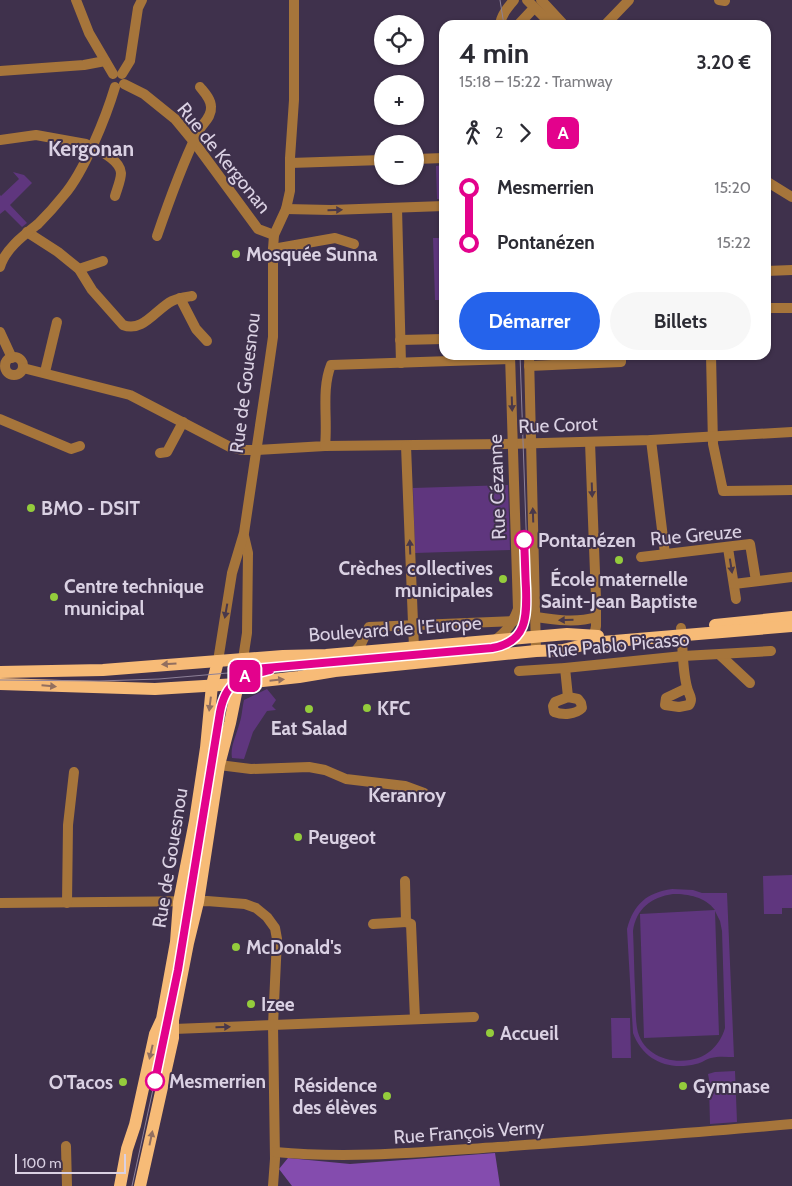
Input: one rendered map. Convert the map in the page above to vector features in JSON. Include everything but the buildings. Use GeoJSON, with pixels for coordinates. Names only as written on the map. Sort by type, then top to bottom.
{"type":"FeatureCollection","features":[{"type":"Feature","properties":{"kind":"main road","name":"Boulevard de l'Europe"},"geometry":{"type":"LineString","coordinates":[[0,684],[142,690],[237,684],[335,671],[563,650],[591,642],[792,617]]}},
{"type":"Feature","properties":{"kind":"main road","name":"Boulevard de l'Europe"},"geometry":{"type":"LineString","coordinates":[[0,672],[103,670],[243,659],[354,653],[567,634],[594,636],[792,626]]}},
{"type":"Feature","properties":{"kind":"main road","name":"Rue de Gouesnou"},"geometry":{"type":"LineString","coordinates":[[120,1186],[155,1034],[162,1019],[176,942],[189,902],[243,659]]}},
{"type":"Feature","properties":{"kind":"main road","name":"Rue de Gouesnou"},"geometry":{"type":"LineString","coordinates":[[140,1186],[174,1029],[173,1020],[188,942],[195,821],[205,757],[212,685],[218,661]]}},
{"type":"Feature","properties":{"kind":"street"},"geometry":{"type":"LineString","coordinates":[[76,0],[89,33],[118,80]]}},
{"type":"Feature","properties":{"kind":"street"},"geometry":{"type":"LineString","coordinates":[[0,267],[7,252],[65,194],[76,177],[118,80],[130,61],[138,8],[142,0]]}},
{"type":"Feature","properties":{"kind":"street","name":"Rue de Gouesnou"},"geometry":{"type":"LineString","coordinates":[[218,661],[232,573],[244,533],[273,337],[274,235],[286,209],[290,191],[294,100],[294,0]]}},
{"type":"Feature","properties":{"kind":"street"},"geometry":{"type":"LineString","coordinates":[[500,20],[514,0]]}},
{"type":"Feature","properties":{"kind":"street"},"geometry":{"type":"LineString","coordinates":[[610,20],[629,0]]}},
{"type":"Feature","properties":{"kind":"street"},"geometry":{"type":"LineString","coordinates":[[522,20],[534,3]]}},
{"type":"Feature","properties":{"kind":"street"},"geometry":{"type":"LineString","coordinates":[[534,3],[548,20]]}},
{"type":"Feature","properties":{"kind":"street"},"geometry":{"type":"LineString","coordinates":[[534,3],[557,20]]}},
{"type":"Feature","properties":{"kind":"street"},"geometry":{"type":"LineString","coordinates":[[0,71],[84,66],[105,61]]}},
{"type":"Feature","properties":{"kind":"street","name":"Rue de Kergonan"},"geometry":{"type":"LineString","coordinates":[[118,80],[144,94],[174,119],[194,142],[258,229],[274,235]]}},
{"type":"Feature","properties":{"kind":"street"},"geometry":{"type":"LineString","coordinates":[[157,236],[178,176],[197,132],[210,115],[211,106],[209,99],[200,87]]}},
{"type":"Feature","properties":{"kind":"street"},"geometry":{"type":"LineString","coordinates":[[0,140],[36,135],[91,146],[114,160],[118,165],[121,173],[115,196]]}},
{"type":"Feature","properties":{"kind":"street"},"geometry":{"type":"LineString","coordinates":[[424,159],[439,158]]}},
{"type":"Feature","properties":{"kind":"street"},"geometry":{"type":"LineString","coordinates":[[290,163],[374,160]]}},
{"type":"Feature","properties":{"kind":"street"},"geometry":{"type":"LineString","coordinates":[[771,184],[792,196]]}},
{"type":"Feature","properties":{"kind":"street"},"geometry":{"type":"LineString","coordinates":[[286,209],[331,210],[439,206]]}},
{"type":"Feature","properties":{"kind":"street"},"geometry":{"type":"LineString","coordinates":[[396,208],[401,362]]}},
{"type":"Feature","properties":{"kind":"street"},"geometry":{"type":"LineString","coordinates":[[27,232],[58,252],[79,270],[92,290],[123,325],[135,327],[172,301],[192,296]]}},
{"type":"Feature","properties":{"kind":"street"},"geometry":{"type":"LineString","coordinates":[[273,249],[335,238],[354,244]]}},
{"type":"Feature","properties":{"kind":"street"},"geometry":{"type":"LineString","coordinates":[[79,270],[103,261]]}},
{"type":"Feature","properties":{"kind":"street"},"geometry":{"type":"LineString","coordinates":[[771,271],[792,270]]}},
{"type":"Feature","properties":{"kind":"street"},"geometry":{"type":"LineString","coordinates":[[180,298],[196,329],[207,341]]}},
{"type":"Feature","properties":{"kind":"street"},"geometry":{"type":"LineString","coordinates":[[771,308],[792,308]]}},
{"type":"Feature","properties":{"kind":"street"},"geometry":{"type":"LineString","coordinates":[[45,372],[57,322]]}},
{"type":"Feature","properties":{"kind":"street"},"geometry":{"type":"LineString","coordinates":[[0,332],[12,358]]}},
{"type":"Feature","properties":{"kind":"street"},"geometry":{"type":"LineString","coordinates":[[400,340],[439,338]]}},
{"type":"Feature","properties":{"kind":"street"},"geometry":{"type":"LineString","coordinates":[[12,358],[20,360],[23,368],[17,374],[4,374],[6,365],[12,358]]}},
{"type":"Feature","properties":{"kind":"street"},"geometry":{"type":"LineString","coordinates":[[325,446],[327,431],[325,378],[331,365],[445,360]]}},
{"type":"Feature","properties":{"kind":"street","name":"Rue Cézanne"},"geometry":{"type":"LineString","coordinates":[[510,360],[518,609],[514,621]]}},
{"type":"Feature","properties":{"kind":"street","name":"Rue Cézanne"},"geometry":{"type":"LineString","coordinates":[[529,360],[536,651]]}},
{"type":"Feature","properties":{"kind":"street"},"geometry":{"type":"LineString","coordinates":[[529,366],[594,360]]}},
{"type":"Feature","properties":{"kind":"street"},"geometry":{"type":"LineString","coordinates":[[610,360],[621,362],[621,360]]}},
{"type":"Feature","properties":{"kind":"street"},"geometry":{"type":"LineString","coordinates":[[711,360],[712,436],[723,491],[792,490]]}},
{"type":"Feature","properties":{"kind":"street","name":"Rue Corot"},"geometry":{"type":"LineString","coordinates":[[23,368],[45,372],[130,395],[230,447],[242,450],[325,446],[590,442],[792,432]]}},
{"type":"Feature","properties":{"kind":"street"},"geometry":{"type":"LineString","coordinates":[[0,419],[71,449],[80,446]]}},
{"type":"Feature","properties":{"kind":"street"},"geometry":{"type":"LineString","coordinates":[[160,453],[167,452],[183,422]]}},
{"type":"Feature","properties":{"kind":"street"},"geometry":{"type":"LineString","coordinates":[[651,440],[665,554]]}},
{"type":"Feature","properties":{"kind":"street"},"geometry":{"type":"LineString","coordinates":[[590,442],[596,617],[594,636]]}},
{"type":"Feature","properties":{"kind":"street"},"geometry":{"type":"LineString","coordinates":[[406,446],[414,648]]}},
{"type":"Feature","properties":{"kind":"street","name":"Rue de Gouesnou"},"geometry":{"type":"LineString","coordinates":[[243,659],[246,633],[248,554],[244,533]]}},
{"type":"Feature","properties":{"kind":"street","name":"Rue Greuze"},"geometry":{"type":"LineString","coordinates":[[641,557],[750,544],[756,581]]}},
{"type":"Feature","properties":{"kind":"street"},"geometry":{"type":"LineString","coordinates":[[728,548],[736,599]]}},
{"type":"Feature","properties":{"kind":"street"},"geometry":{"type":"LineString","coordinates":[[734,584],[792,577]]}},
{"type":"Feature","properties":{"kind":"street"},"geometry":{"type":"LineString","coordinates":[[536,617],[555,620],[589,620],[596,617]]}},
{"type":"Feature","properties":{"kind":"street"},"geometry":{"type":"LineString","coordinates":[[354,653],[361,644],[369,627],[514,621]]}},
{"type":"Feature","properties":{"kind":"street"},"geometry":{"type":"LineString","coordinates":[[495,640],[514,621]]}},
{"type":"Feature","properties":{"kind":"street"},"geometry":{"type":"LineString","coordinates":[[681,632],[687,688]]}},
{"type":"Feature","properties":{"kind":"street","name":"Rue Pablo Picasso"},"geometry":{"type":"LineString","coordinates":[[519,670],[565,668],[684,656],[771,651]]}},
{"type":"Feature","properties":{"kind":"street"},"geometry":{"type":"LineString","coordinates":[[720,654],[750,683]]}},
{"type":"Feature","properties":{"kind":"street"},"geometry":{"type":"LineString","coordinates":[[565,668],[568,697]]}},
{"type":"Feature","properties":{"kind":"street"},"geometry":{"type":"LineString","coordinates":[[219,765],[251,769],[309,767],[325,770],[346,779],[405,786],[424,793]]}},
{"type":"Feature","properties":{"kind":"street"},"geometry":{"type":"LineString","coordinates":[[67,903],[68,825],[74,772]]}},
{"type":"Feature","properties":{"kind":"street"},"geometry":{"type":"LineString","coordinates":[[405,881],[412,924],[415,1019]]}},
{"type":"Feature","properties":{"kind":"street"},"geometry":{"type":"LineString","coordinates":[[0,904],[189,902],[245,904],[256,908],[267,918],[275,928],[277,939],[274,1025],[275,1152],[273,1186]]}},
{"type":"Feature","properties":{"kind":"street"},"geometry":{"type":"LineString","coordinates":[[373,924],[412,924]]}},
{"type":"Feature","properties":{"kind":"street"},"geometry":{"type":"LineString","coordinates":[[174,1029],[474,1017]]}},
{"type":"Feature","properties":{"kind":"street","name":"Rue François Verny"},"geometry":{"type":"LineString","coordinates":[[275,1152],[314,1155],[382,1156],[709,1132],[792,1124]]}},
{"type":"Feature","properties":{"kind":"street"},"geometry":{"type":"LineString","coordinates":[[66,1146],[67,1186]]}},
{"type":"Feature","properties":{"kind":"shaded area"},"geometry":{"type":"Polygon","coordinates":[[[436,166],[439,166],[439,199],[437,199],[436,166]]]}},
{"type":"Feature","properties":{"kind":"shaded area"},"geometry":{"type":"Polygon","coordinates":[[[13,172],[24,175],[32,183],[10,205],[27,223],[22,227],[5,210],[0,214],[0,195],[19,179],[13,172]]]}},
{"type":"Feature","properties":{"kind":"shaded area"},"geometry":{"type":"Polygon","coordinates":[[[433,238],[439,238],[439,300],[435,300],[433,238]]]}},
{"type":"Feature","properties":{"kind":"shaded area"},"geometry":{"type":"Polygon","coordinates":[[[508,485],[510,550],[415,553],[413,488],[508,485]]]}},
{"type":"Feature","properties":{"kind":"shaded area"},"geometry":{"type":"Polygon","coordinates":[[[267,689],[276,700],[272,706],[276,710],[267,711],[253,732],[244,759],[232,758],[244,700],[267,689]]]}},
{"type":"Feature","properties":{"kind":"shaded area"},"geometry":{"type":"Polygon","coordinates":[[[792,875],[792,908],[782,908],[782,914],[764,914],[763,876],[792,875]]]}},
{"type":"Feature","properties":{"kind":"shaded area"},"geometry":{"type":"Polygon","coordinates":[[[672,889],[693,890],[702,893],[727,893],[734,1057],[714,1057],[686,1066],[666,1064],[650,1057],[637,1042],[633,1033],[627,929],[637,906],[648,897],[672,889]],[[679,894],[658,898],[646,905],[637,916],[633,931],[636,1019],[639,1037],[649,1050],[656,1055],[681,1061],[690,1060],[708,1053],[720,1040],[725,1028],[722,931],[715,911],[719,1035],[644,1038],[640,914],[715,910],[702,899],[679,894]]]}},
{"type":"Feature","properties":{"kind":"shaded area"},"geometry":{"type":"Polygon","coordinates":[[[611,1018],[630,1018],[631,1058],[612,1058],[611,1018]]]}},
{"type":"Feature","properties":{"kind":"shaded area"},"geometry":{"type":"Polygon","coordinates":[[[735,1071],[737,1122],[710,1124],[710,1085],[708,1074],[735,1071]]]}},
{"type":"Feature","properties":{"kind":"shaded area"},"geometry":{"type":"Polygon","coordinates":[[[495,1153],[500,1186],[292,1186],[279,1169],[288,1158],[350,1164],[495,1153]]]}},
{"type":"Feature","properties":{"kind":"tram line"},"geometry":{"type":"LineString","coordinates":[[500,0],[503,20]]}},
{"type":"Feature","properties":{"kind":"tram line"},"geometry":{"type":"LineString","coordinates":[[0,680],[99,681],[159,679],[492,650],[507,646],[518,638],[522,632],[528,620],[529,612],[520,360]]}},
{"type":"Feature","properties":{"kind":"tram line","name":"A"},"geometry":{"type":"LineString","coordinates":[[155,1081],[178,970],[220,712],[228,689],[240,678],[270,670],[247,672],[254,669],[492,648],[508,643],[520,633],[526,620],[524,540]]}},
{"type":"Feature","properties":{"kind":"tram line"},"geometry":{"type":"LineString","coordinates":[[132,1186],[175,988],[221,706],[231,686],[250,675]]}},
{"type":"Feature","properties":{"kind":"place","name":"Mosquée Sunna"},"geometry":{"type":"Point","coordinates":[236,254]}},
{"type":"Feature","properties":{"kind":"place","name":"BMO - DSIT"},"geometry":{"type":"Point","coordinates":[31,508]}},
{"type":"Feature","properties":{"kind":"place","name":"Pontanézen"},"geometry":{"type":"Point","coordinates":[524,540]}},
{"type":"Feature","properties":{"kind":"place","name":"École maternelle Saint-Jean Baptiste"},"geometry":{"type":"Point","coordinates":[619,560]}},
{"type":"Feature","properties":{"kind":"place","name":"Crèches collectives municipales"},"geometry":{"type":"Point","coordinates":[503,579]}},
{"type":"Feature","properties":{"kind":"place","name":"Centre technique municipal"},"geometry":{"type":"Point","coordinates":[54,597]}},
{"type":"Feature","properties":{"kind":"place","name":"KFC"},"geometry":{"type":"Point","coordinates":[367,708]}},
{"type":"Feature","properties":{"kind":"place","name":"Eat Salad"},"geometry":{"type":"Point","coordinates":[309,709]}},
{"type":"Feature","properties":{"kind":"place","name":"Peugeot"},"geometry":{"type":"Point","coordinates":[298,837]}},
{"type":"Feature","properties":{"kind":"place","name":"McDonald's"},"geometry":{"type":"Point","coordinates":[236,947]}},
{"type":"Feature","properties":{"kind":"place","name":"Izee"},"geometry":{"type":"Point","coordinates":[251,1004]}},
{"type":"Feature","properties":{"kind":"place","name":"Accueil"},"geometry":{"type":"Point","coordinates":[490,1033]}},
{"type":"Feature","properties":{"kind":"place","name":"Mesmerrien"},"geometry":{"type":"Point","coordinates":[155,1081]}},
{"type":"Feature","properties":{"kind":"place","name":"O'Tacos"},"geometry":{"type":"Point","coordinates":[123,1082]}},
{"type":"Feature","properties":{"kind":"place","name":"Gymnase"},"geometry":{"type":"Point","coordinates":[683,1086]}},
{"type":"Feature","properties":{"kind":"place","name":"Résidence des élèves"},"geometry":{"type":"Point","coordinates":[387,1096]}},
{"type":"Feature","properties":{"kind":"district","name":"Kergonan"},"geometry":{"type":"Point","coordinates":[91,148]}},
{"type":"Feature","properties":{"kind":"district","name":"Keranroy"},"geometry":{"type":"Point","coordinates":[407,795]}}]}
